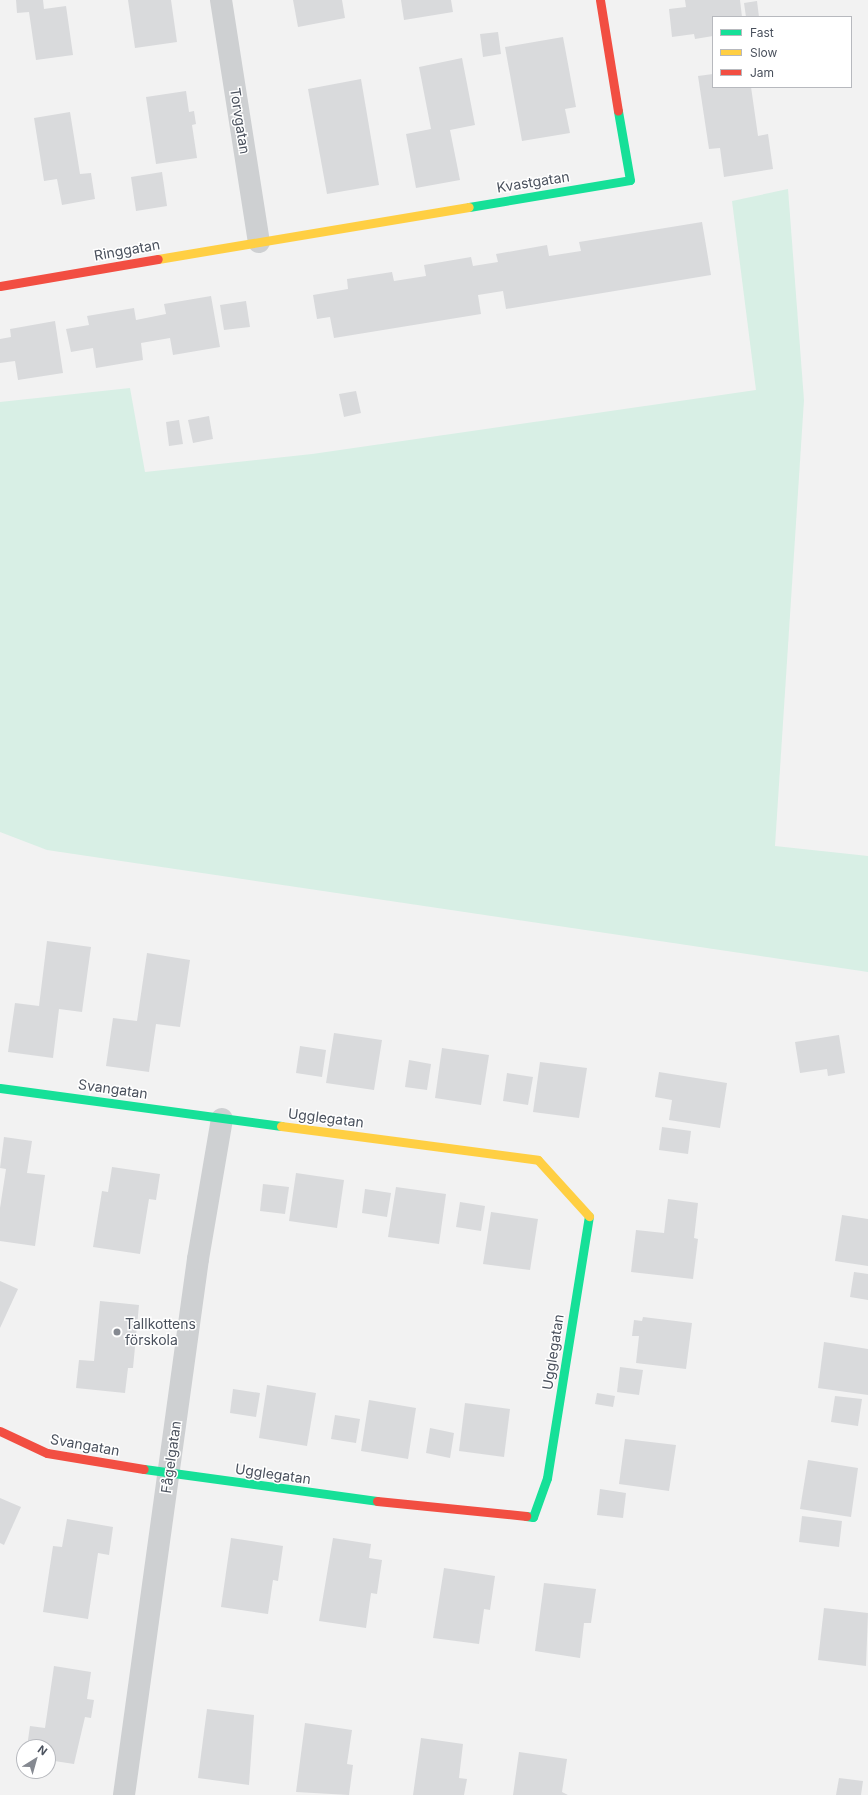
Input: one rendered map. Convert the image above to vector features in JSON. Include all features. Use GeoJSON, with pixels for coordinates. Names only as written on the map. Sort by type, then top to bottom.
{"type":"FeatureCollection","features":[{"type":"Feature","properties":{"kind":"street","name":"Torvgatan"},"geometry":{"type":"LineString","coordinates":[[221,0],[259,242]]}},
{"type":"Feature","properties":{"kind":"street","name":"Kvastgatan"},"geometry":{"type":"LineString","coordinates":[[259,242],[630,180],[600,0]]}},
{"type":"Feature","properties":{"kind":"street","name":"Ringgatan"},"geometry":{"type":"LineString","coordinates":[[0,286],[259,242]]}},
{"type":"Feature","properties":{"kind":"street","name":"Svangatan"},"geometry":{"type":"LineString","coordinates":[[0,1088],[222,1119]]}},
{"type":"Feature","properties":{"kind":"street","name":"Fågelgatan"},"geometry":{"type":"LineString","coordinates":[[124,1795],[198,1259],[222,1119]]}},
{"type":"Feature","properties":{"kind":"street","name":"Ugglegatan"},"geometry":{"type":"LineString","coordinates":[[169,1473],[346,1498],[533,1518],[547,1478],[590,1213],[538,1160],[222,1119]]}},
{"type":"Feature","properties":{"kind":"street","name":"Svangatan"},"geometry":{"type":"LineString","coordinates":[[0,1431],[47,1453],[169,1473]]}},
{"type":"Feature","properties":{"kind":"green space"},"geometry":{"type":"Polygon","coordinates":[[[788,189],[804,400],[775,846],[868,856],[868,972],[47,850],[0,832],[0,402],[130,388],[145,472],[312,454],[756,390],[732,201],[788,189]]]}},
{"type":"Feature","properties":{"kind":"building"},"geometry":{"type":"Polygon","coordinates":[[[16,0],[43,0],[44,9],[66,6],[73,55],[36,60],[29,12],[17,13],[16,0]]]}},
{"type":"Feature","properties":{"kind":"building"},"geometry":{"type":"Polygon","coordinates":[[[128,0],[171,0],[177,42],[135,48],[128,0]]]}},
{"type":"Feature","properties":{"kind":"building"},"geometry":{"type":"Polygon","coordinates":[[[293,0],[342,0],[345,18],[298,27],[293,0]]]}},
{"type":"Feature","properties":{"kind":"building"},"geometry":{"type":"Polygon","coordinates":[[[401,0],[451,0],[453,12],[404,20],[401,0]]]}},
{"type":"Feature","properties":{"kind":"building"},"geometry":{"type":"Polygon","coordinates":[[[685,0],[740,0],[742,16],[712,16],[712,36],[695,39],[694,34],[672,37],[669,9],[686,7],[685,0]]]}},
{"type":"Feature","properties":{"kind":"building"},"geometry":{"type":"Polygon","coordinates":[[[757,1],[759,16],[746,16],[744,3],[757,1]]]}},
{"type":"Feature","properties":{"kind":"building"},"geometry":{"type":"Polygon","coordinates":[[[498,32],[501,54],[483,57],[480,34],[498,32]]]}},
{"type":"Feature","properties":{"kind":"building"},"geometry":{"type":"Polygon","coordinates":[[[563,37],[576,107],[565,109],[570,133],[522,141],[505,47],[563,37]]]}},
{"type":"Feature","properties":{"kind":"building"},"geometry":{"type":"Polygon","coordinates":[[[462,58],[475,125],[450,130],[460,180],[416,188],[406,134],[431,129],[419,67],[462,58]]]}},
{"type":"Feature","properties":{"kind":"building"},"geometry":{"type":"Polygon","coordinates":[[[712,74],[712,88],[751,88],[758,136],[768,134],[773,169],[724,177],[720,148],[709,149],[698,76],[712,74]]]}},
{"type":"Feature","properties":{"kind":"building"},"geometry":{"type":"Polygon","coordinates":[[[361,79],[379,185],[327,194],[308,89],[361,79]]]}},
{"type":"Feature","properties":{"kind":"building"},"geometry":{"type":"Polygon","coordinates":[[[186,91],[189,112],[194,111],[196,124],[192,125],[197,158],[156,164],[146,97],[186,91]]]}},
{"type":"Feature","properties":{"kind":"building"},"geometry":{"type":"Polygon","coordinates":[[[70,112],[80,174],[91,173],[95,199],[62,205],[57,179],[44,181],[34,118],[70,112]]]}},
{"type":"Feature","properties":{"kind":"building"},"geometry":{"type":"Polygon","coordinates":[[[162,172],[167,206],[136,211],[131,177],[162,172]]]}},
{"type":"Feature","properties":{"kind":"building"},"geometry":{"type":"Polygon","coordinates":[[[702,222],[711,275],[506,309],[503,291],[478,295],[481,314],[334,338],[330,317],[317,319],[313,295],[348,289],[347,279],[392,272],[394,281],[426,276],[424,265],[471,257],[473,266],[498,262],[496,254],[547,245],[549,256],[581,251],[579,242],[702,222]]]}},
{"type":"Feature","properties":{"kind":"building"},"geometry":{"type":"Polygon","coordinates":[[[211,296],[220,347],[173,355],[170,338],[141,343],[143,360],[96,368],[93,348],[71,352],[66,329],[89,325],[87,316],[134,308],[136,320],[166,314],[164,304],[211,296]]]}},
{"type":"Feature","properties":{"kind":"building"},"geometry":{"type":"Polygon","coordinates":[[[246,301],[250,327],[224,330],[220,305],[246,301]]]}},
{"type":"Feature","properties":{"kind":"building"},"geometry":{"type":"Polygon","coordinates":[[[55,321],[63,373],[18,380],[15,361],[0,363],[0,339],[11,337],[10,329],[55,321]]]}},
{"type":"Feature","properties":{"kind":"building"},"geometry":{"type":"Polygon","coordinates":[[[356,391],[361,413],[344,417],[339,394],[356,391]]]}},
{"type":"Feature","properties":{"kind":"building"},"geometry":{"type":"Polygon","coordinates":[[[209,416],[213,439],[193,443],[188,420],[209,416]]]}},
{"type":"Feature","properties":{"kind":"building"},"geometry":{"type":"Polygon","coordinates":[[[179,420],[183,444],[169,446],[166,422],[179,420]]]}},
{"type":"Feature","properties":{"kind":"building"},"geometry":{"type":"Polygon","coordinates":[[[47,941],[91,947],[82,1012],[59,1009],[53,1058],[8,1052],[15,1003],[39,1006],[47,941]]]}},
{"type":"Feature","properties":{"kind":"building"},"geometry":{"type":"Polygon","coordinates":[[[147,953],[190,960],[180,1027],[156,1024],[149,1072],[106,1066],[113,1018],[137,1021],[147,953]]]}},
{"type":"Feature","properties":{"kind":"building"},"geometry":{"type":"Polygon","coordinates":[[[334,1033],[382,1040],[374,1090],[326,1083],[334,1033]]]}},
{"type":"Feature","properties":{"kind":"building"},"geometry":{"type":"Polygon","coordinates":[[[839,1035],[845,1073],[828,1076],[827,1069],[800,1073],[795,1042],[839,1035]]]}},
{"type":"Feature","properties":{"kind":"building"},"geometry":{"type":"Polygon","coordinates":[[[300,1046],[326,1050],[322,1077],[296,1073],[300,1046]]]}},
{"type":"Feature","properties":{"kind":"building"},"geometry":{"type":"Polygon","coordinates":[[[442,1048],[489,1055],[481,1105],[435,1098],[442,1048]]]}},
{"type":"Feature","properties":{"kind":"building"},"geometry":{"type":"Polygon","coordinates":[[[409,1060],[431,1064],[427,1090],[405,1087],[409,1060]]]}},
{"type":"Feature","properties":{"kind":"building"},"geometry":{"type":"Polygon","coordinates":[[[540,1062],[587,1068],[579,1118],[533,1112],[540,1062]]]}},
{"type":"Feature","properties":{"kind":"building"},"geometry":{"type":"Polygon","coordinates":[[[659,1072],[727,1083],[720,1128],[669,1120],[672,1100],[655,1097],[659,1072]]]}},
{"type":"Feature","properties":{"kind":"building"},"geometry":{"type":"Polygon","coordinates":[[[507,1073],[533,1077],[528,1105],[503,1101],[507,1073]]]}},
{"type":"Feature","properties":{"kind":"building"},"geometry":{"type":"Polygon","coordinates":[[[662,1127],[691,1131],[688,1154],[659,1150],[662,1127]]]}},
{"type":"Feature","properties":{"kind":"building"},"geometry":{"type":"Polygon","coordinates":[[[4,1137],[32,1141],[27,1173],[45,1175],[35,1246],[0,1241],[0,1208],[6,1169],[0,1168],[4,1137]]]}},
{"type":"Feature","properties":{"kind":"building"},"geometry":{"type":"Polygon","coordinates":[[[112,1167],[160,1174],[156,1200],[149,1199],[140,1254],[93,1247],[102,1191],[108,1192],[112,1167]]]}},
{"type":"Feature","properties":{"kind":"building"},"geometry":{"type":"Polygon","coordinates":[[[296,1173],[344,1180],[337,1228],[289,1221],[296,1173]]]}},
{"type":"Feature","properties":{"kind":"building"},"geometry":{"type":"Polygon","coordinates":[[[263,1184],[289,1187],[285,1214],[260,1211],[263,1184]]]}},
{"type":"Feature","properties":{"kind":"building"},"geometry":{"type":"Polygon","coordinates":[[[396,1187],[446,1194],[439,1244],[388,1237],[396,1187]]]}},
{"type":"Feature","properties":{"kind":"building"},"geometry":{"type":"Polygon","coordinates":[[[365,1189],[391,1193],[387,1217],[362,1213],[365,1189]]]}},
{"type":"Feature","properties":{"kind":"building"},"geometry":{"type":"Polygon","coordinates":[[[668,1199],[698,1203],[694,1238],[698,1239],[693,1279],[631,1272],[636,1230],[664,1233],[668,1199]]]}},
{"type":"Feature","properties":{"kind":"building"},"geometry":{"type":"Polygon","coordinates":[[[460,1202],[485,1206],[481,1231],[456,1227],[460,1202]]]}},
{"type":"Feature","properties":{"kind":"building"},"geometry":{"type":"Polygon","coordinates":[[[491,1212],[538,1219],[530,1270],[483,1264],[491,1212]]]}},
{"type":"Feature","properties":{"kind":"building"},"geometry":{"type":"Polygon","coordinates":[[[842,1215],[868,1219],[868,1266],[835,1261],[842,1215]]]}},
{"type":"Feature","properties":{"kind":"building"},"geometry":{"type":"Polygon","coordinates":[[[854,1272],[868,1274],[868,1300],[850,1297],[854,1272]]]}},
{"type":"Feature","properties":{"kind":"building"},"geometry":{"type":"Polygon","coordinates":[[[0,1281],[18,1289],[0,1328],[0,1281]]]}},
{"type":"Feature","properties":{"kind":"building","name":"Tallkottens förskola"},"geometry":{"type":"Polygon","coordinates":[[[100,1301],[139,1305],[133,1368],[128,1368],[125,1393],[76,1388],[79,1360],[94,1361],[100,1301]]]}},
{"type":"Feature","properties":{"kind":"building"},"geometry":{"type":"Polygon","coordinates":[[[643,1317],[692,1323],[686,1369],[636,1363],[639,1336],[632,1336],[634,1320],[642,1321],[643,1317]]]}},
{"type":"Feature","properties":{"kind":"building"},"geometry":{"type":"Polygon","coordinates":[[[824,1342],[868,1349],[868,1395],[818,1388],[824,1342]]]}},
{"type":"Feature","properties":{"kind":"building"},"geometry":{"type":"Polygon","coordinates":[[[620,1367],[643,1370],[639,1395],[617,1392],[620,1367]]]}},
{"type":"Feature","properties":{"kind":"building"},"geometry":{"type":"Polygon","coordinates":[[[267,1385],[316,1393],[307,1446],[259,1438],[267,1385]]]}},
{"type":"Feature","properties":{"kind":"building"},"geometry":{"type":"Polygon","coordinates":[[[233,1389],[260,1393],[256,1417],[230,1413],[233,1389]]]}},
{"type":"Feature","properties":{"kind":"building"},"geometry":{"type":"Polygon","coordinates":[[[597,1393],[615,1396],[613,1407],[595,1404],[597,1393]]]}},
{"type":"Feature","properties":{"kind":"building"},"geometry":{"type":"Polygon","coordinates":[[[835,1396],[862,1399],[858,1426],[831,1422],[835,1396]]]}},
{"type":"Feature","properties":{"kind":"building"},"geometry":{"type":"Polygon","coordinates":[[[369,1400],[416,1408],[408,1459],[361,1451],[369,1400]]]}},
{"type":"Feature","properties":{"kind":"building"},"geometry":{"type":"Polygon","coordinates":[[[465,1403],[510,1409],[504,1457],[459,1451],[465,1403]]]}},
{"type":"Feature","properties":{"kind":"building"},"geometry":{"type":"Polygon","coordinates":[[[335,1415],[360,1419],[356,1443],[331,1439],[335,1415]]]}},
{"type":"Feature","properties":{"kind":"building"},"geometry":{"type":"Polygon","coordinates":[[[430,1428],[454,1433],[450,1458],[426,1453],[430,1428]]]}},
{"type":"Feature","properties":{"kind":"building"},"geometry":{"type":"Polygon","coordinates":[[[625,1439],[676,1445],[669,1491],[619,1484],[625,1439]]]}},
{"type":"Feature","properties":{"kind":"building"},"geometry":{"type":"Polygon","coordinates":[[[808,1460],[858,1468],[851,1517],[800,1509],[808,1460]]]}},
{"type":"Feature","properties":{"kind":"building"},"geometry":{"type":"Polygon","coordinates":[[[600,1489],[626,1493],[623,1518],[597,1515],[600,1489]]]}},
{"type":"Feature","properties":{"kind":"building"},"geometry":{"type":"Polygon","coordinates":[[[0,1498],[21,1507],[4,1545],[0,1543],[0,1498]]]}},
{"type":"Feature","properties":{"kind":"building"},"geometry":{"type":"Polygon","coordinates":[[[802,1516],[842,1521],[839,1547],[799,1542],[802,1516]]]}},
{"type":"Feature","properties":{"kind":"building"},"geometry":{"type":"Polygon","coordinates":[[[67,1519],[113,1527],[109,1555],[98,1553],[88,1619],[43,1612],[53,1546],[62,1547],[67,1519]]]}},
{"type":"Feature","properties":{"kind":"building"},"geometry":{"type":"Polygon","coordinates":[[[231,1538],[283,1546],[278,1581],[273,1580],[268,1614],[221,1607],[231,1538]]]}},
{"type":"Feature","properties":{"kind":"building"},"geometry":{"type":"Polygon","coordinates":[[[333,1538],[371,1544],[369,1558],[382,1560],[377,1594],[371,1593],[366,1628],[319,1621],[333,1538]]]}},
{"type":"Feature","properties":{"kind":"building"},"geometry":{"type":"Polygon","coordinates":[[[444,1568],[495,1576],[490,1610],[484,1609],[479,1644],[433,1638],[444,1568]]]}},
{"type":"Feature","properties":{"kind":"building"},"geometry":{"type":"Polygon","coordinates":[[[544,1583],[596,1589],[591,1623],[584,1623],[580,1658],[535,1651],[544,1583]]]}},
{"type":"Feature","properties":{"kind":"building"},"geometry":{"type":"Polygon","coordinates":[[[824,1608],[868,1613],[866,1666],[818,1660],[824,1608]]]}},
{"type":"Feature","properties":{"kind":"building"},"geometry":{"type":"Polygon","coordinates":[[[54,1666],[91,1672],[87,1699],[94,1700],[91,1718],[85,1717],[74,1764],[56,1761],[56,1739],[28,1739],[30,1726],[45,1728],[54,1666]]]}},
{"type":"Feature","properties":{"kind":"building"},"geometry":{"type":"Polygon","coordinates":[[[207,1709],[254,1715],[249,1785],[198,1778],[207,1709]]]}},
{"type":"Feature","properties":{"kind":"building"},"geometry":{"type":"Polygon","coordinates":[[[305,1723],[352,1730],[347,1764],[353,1765],[349,1795],[296,1792],[305,1723]]]}},
{"type":"Feature","properties":{"kind":"building"},"geometry":{"type":"Polygon","coordinates":[[[421,1738],[463,1744],[459,1778],[467,1779],[464,1795],[413,1795],[421,1738]]]}},
{"type":"Feature","properties":{"kind":"building"},"geometry":{"type":"Polygon","coordinates":[[[519,1752],[567,1759],[562,1792],[568,1795],[513,1795],[519,1752]]]}},
{"type":"Feature","properties":{"kind":"building"},"geometry":{"type":"Polygon","coordinates":[[[839,1778],[863,1781],[861,1795],[836,1795],[839,1778]]]}},
{"type":"Feature","properties":{"kind":"traffic: fast"},"geometry":{"type":"LineString","coordinates":[[469,207],[630,180],[618,111]]}},
{"type":"Feature","properties":{"kind":"traffic: fast"},"geometry":{"type":"LineString","coordinates":[[0,1088],[281,1126]]}},
{"type":"Feature","properties":{"kind":"traffic: fast"},"geometry":{"type":"LineString","coordinates":[[526,1516],[533,1517],[547,1478],[589,1216]]}},
{"type":"Feature","properties":{"kind":"traffic: fast"},"geometry":{"type":"LineString","coordinates":[[144,1469],[377,1501]]}},
{"type":"Feature","properties":{"kind":"traffic: slow"},"geometry":{"type":"LineString","coordinates":[[158,259],[469,207]]}},
{"type":"Feature","properties":{"kind":"traffic: slow"},"geometry":{"type":"LineString","coordinates":[[281,1126],[538,1160],[589,1216]]}},
{"type":"Feature","properties":{"kind":"traffic: jam"},"geometry":{"type":"LineString","coordinates":[[600,0],[618,111]]}},
{"type":"Feature","properties":{"kind":"traffic: jam"},"geometry":{"type":"LineString","coordinates":[[0,286],[158,259]]}},
{"type":"Feature","properties":{"kind":"traffic: jam"},"geometry":{"type":"LineString","coordinates":[[0,1431],[47,1453],[144,1469]]}},
{"type":"Feature","properties":{"kind":"traffic: jam"},"geometry":{"type":"LineString","coordinates":[[377,1501],[526,1516]]}},
{"type":"Feature","properties":{"kind":"place","name":"Tallkottens förskola"},"geometry":{"type":"Point","coordinates":[117,1332]}}]}
